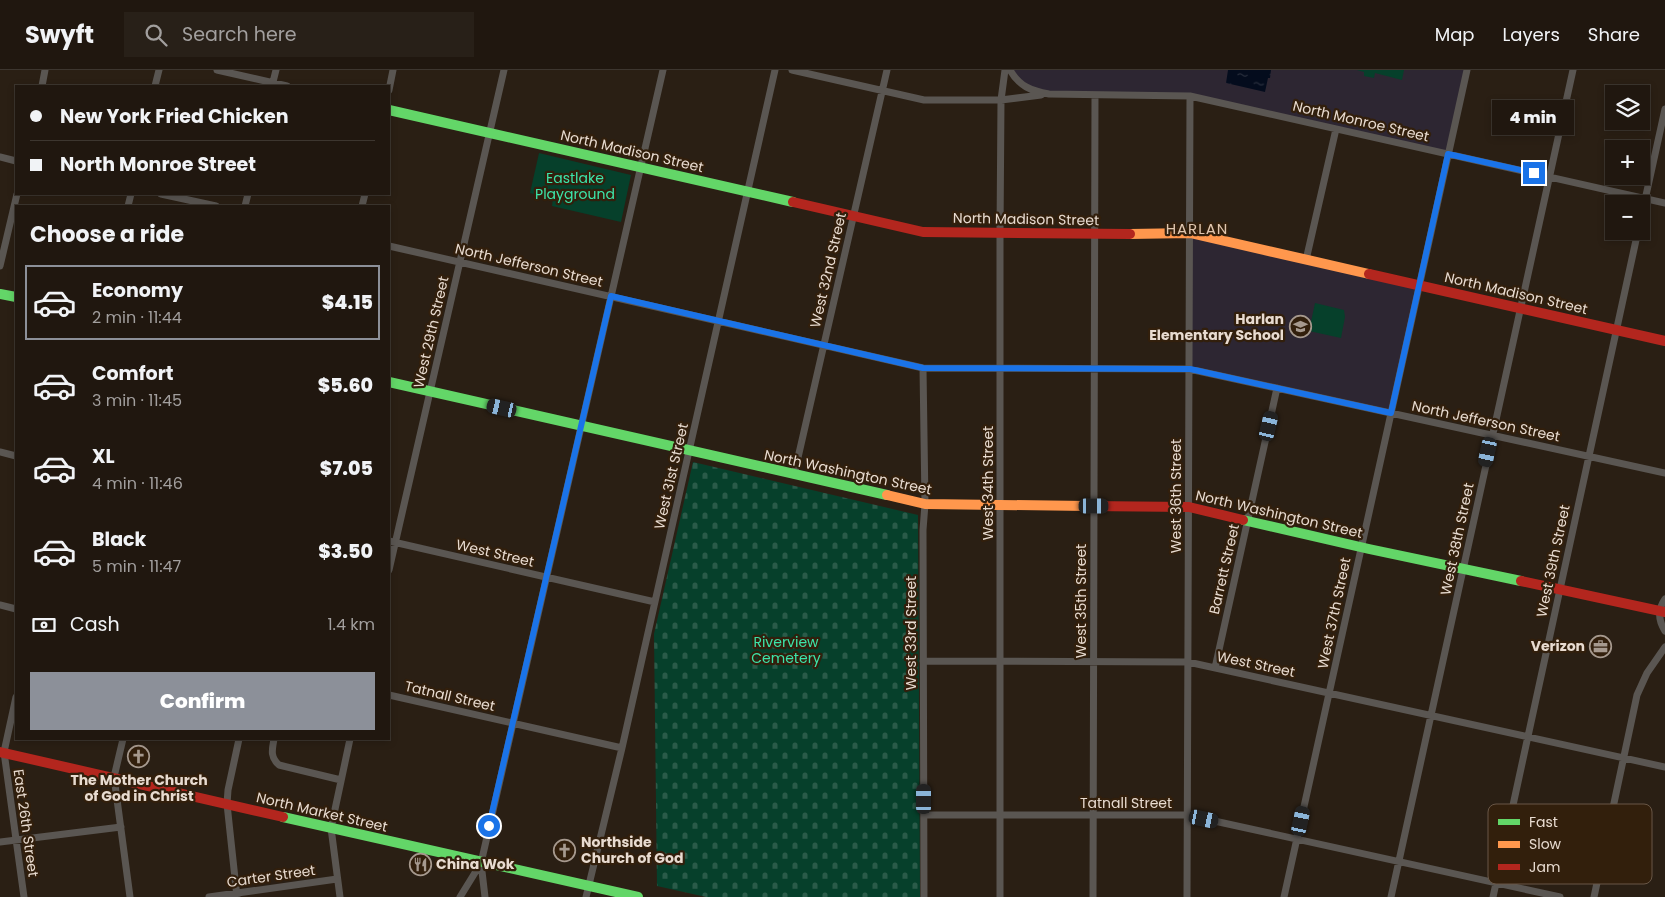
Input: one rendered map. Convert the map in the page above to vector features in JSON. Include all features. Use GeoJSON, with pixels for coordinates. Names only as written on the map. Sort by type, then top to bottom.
{"type":"FeatureCollection","features":[{"type":"Feature","properties":{"kind":"main road","name":"North Madison Street"},"geometry":{"type":"LineString","coordinates":[[390,110],[923,232],[1190,233],[1665,340]]}},
{"type":"Feature","properties":{"kind":"main road"},"geometry":{"type":"LineString","coordinates":[[0,294],[15,297]]}},
{"type":"Feature","properties":{"kind":"main road","name":"North Washington Street"},"geometry":{"type":"LineString","coordinates":[[390,382],[926,504],[1189,507],[1463,570],[1663,610]]}},
{"type":"Feature","properties":{"kind":"main road","name":"North Market Street"},"geometry":{"type":"LineString","coordinates":[[2,752],[638,897]]}},
{"type":"Feature","properties":{"kind":"street"},"geometry":{"type":"LineString","coordinates":[[42,85],[45,70]]}},
{"type":"Feature","properties":{"kind":"street"},"geometry":{"type":"LineString","coordinates":[[156,85],[159,70]]}},
{"type":"Feature","properties":{"kind":"street"},"geometry":{"type":"LineString","coordinates":[[217,70],[272,85],[276,70]]}},
{"type":"Feature","properties":{"kind":"street"},"geometry":{"type":"LineString","coordinates":[[390,85],[393,70]]}},
{"type":"Feature","properties":{"kind":"street","name":"West 29th Street"},"geometry":{"type":"LineString","coordinates":[[390,561],[392,542],[430,391],[504,70]]}},
{"type":"Feature","properties":{"kind":"street"},"geometry":{"type":"LineString","coordinates":[[460,897],[481,862],[663,70]]}},
{"type":"Feature","properties":{"kind":"street","name":"West 31st Street"},"geometry":{"type":"LineString","coordinates":[[586,897],[622,748],[775,70]]}},
{"type":"Feature","properties":{"kind":"street","name":"North Monroe Street"},"geometry":{"type":"LineString","coordinates":[[792,70],[924,100],[1001,100],[1049,94],[1190,96],[1633,195]]}},
{"type":"Feature","properties":{"kind":"street","name":"West 32nd Street"},"geometry":{"type":"LineString","coordinates":[[794,475],[887,70]]}},
{"type":"Feature","properties":{"kind":"street","name":"West 34th Street"},"geometry":{"type":"LineString","coordinates":[[1000,897],[1000,233],[1001,100],[1005,70]]}},
{"type":"Feature","properties":{"kind":"street","name":"North Monroe Street"},"geometry":{"type":"LineString","coordinates":[[1010,70],[1015,78],[1029,90],[1049,94]]}},
{"type":"Feature","properties":{"kind":"street","name":"West 37th Street"},"geometry":{"type":"LineString","coordinates":[[1284,897],[1467,70]]}},
{"type":"Feature","properties":{"kind":"street","name":"West 38th Street"},"geometry":{"type":"LineString","coordinates":[[1391,897],[1573,70]]}},
{"type":"Feature","properties":{"kind":"street","name":"West 35th Street"},"geometry":{"type":"LineString","coordinates":[[1093,897],[1095,95]]}},
{"type":"Feature","properties":{"kind":"street","name":"West 36th Street"},"geometry":{"type":"LineString","coordinates":[[1187,897],[1190,96]]}},
{"type":"Feature","properties":{"kind":"street"},"geometry":{"type":"LineString","coordinates":[[1647,195],[1665,109]]}},
{"type":"Feature","properties":{"kind":"street"},"geometry":{"type":"LineString","coordinates":[[1306,260],[1336,129]]}},
{"type":"Feature","properties":{"kind":"street"},"geometry":{"type":"LineString","coordinates":[[0,157],[15,161]]}},
{"type":"Feature","properties":{"kind":"street"},"geometry":{"type":"LineString","coordinates":[[0,266],[17,195]]}},
{"type":"Feature","properties":{"kind":"street"},"geometry":{"type":"LineString","coordinates":[[166,195],[211,205]]}},
{"type":"Feature","properties":{"kind":"street","name":"North Monroe Street"},"geometry":{"type":"LineString","coordinates":[[1650,199],[1665,203]]}},
{"type":"Feature","properties":{"kind":"street","name":"West 39th Street"},"geometry":{"type":"LineString","coordinates":[[1513,804],[1636,240]]}},
{"type":"Feature","properties":{"kind":"street","name":"North Jefferson Street"},"geometry":{"type":"LineString","coordinates":[[390,246],[923,368],[1190,369],[1665,473]]}},
{"type":"Feature","properties":{"kind":"street","name":"West 33rd Street"},"geometry":{"type":"LineString","coordinates":[[923,368],[926,504],[923,530],[924,897]]}},
{"type":"Feature","properties":{"kind":"street","name":"Barrett Street"},"geometry":{"type":"LineString","coordinates":[[1215,668],[1277,388]]}},
{"type":"Feature","properties":{"kind":"street"},"geometry":{"type":"LineString","coordinates":[[0,452],[15,456]]}},
{"type":"Feature","properties":{"kind":"street","name":"West Street"},"geometry":{"type":"LineString","coordinates":[[392,542],[655,602]]}},
{"type":"Feature","properties":{"kind":"street"},"geometry":{"type":"LineString","coordinates":[[1665,599],[1660,622],[1665,631]]}},
{"type":"Feature","properties":{"kind":"street"},"geometry":{"type":"LineString","coordinates":[[0,605],[15,609]]}},
{"type":"Feature","properties":{"kind":"street"},"geometry":{"type":"LineString","coordinates":[[1614,804],[1640,686],[1665,647]]}},
{"type":"Feature","properties":{"kind":"street","name":"West Street"},"geometry":{"type":"LineString","coordinates":[[924,661],[1188,662],[1665,767]]}},
{"type":"Feature","properties":{"kind":"street","name":"Tatnall Street"},"geometry":{"type":"LineString","coordinates":[[390,695],[622,748]]}},
{"type":"Feature","properties":{"kind":"street"},"geometry":{"type":"LineString","coordinates":[[2,752],[15,701]]}},
{"type":"Feature","properties":{"kind":"street"},"geometry":{"type":"LineString","coordinates":[[123,740],[114,777],[130,897]]}},
{"type":"Feature","properties":{"kind":"street"},"geometry":{"type":"LineString","coordinates":[[237,895],[227,804],[238,740]]}},
{"type":"Feature","properties":{"kind":"street"},"geometry":{"type":"LineString","coordinates":[[274,740],[273,759],[279,765],[341,780]]}},
{"type":"Feature","properties":{"kind":"street"},"geometry":{"type":"LineString","coordinates":[[340,897],[331,828],[350,740]]}},
{"type":"Feature","properties":{"kind":"street","name":"East 26th Street"},"geometry":{"type":"LineString","coordinates":[[2,752],[24,897]]}},
{"type":"Feature","properties":{"kind":"street","name":"Tatnall Street"},"geometry":{"type":"LineString","coordinates":[[924,815],[1187,815],[1488,881]]}},
{"type":"Feature","properties":{"kind":"street"},"geometry":{"type":"LineString","coordinates":[[0,842],[121,827]]}},
{"type":"Feature","properties":{"kind":"street"},"geometry":{"type":"LineString","coordinates":[[481,862],[485,897]]}},
{"type":"Feature","properties":{"kind":"street","name":"Carter Street"},"geometry":{"type":"LineString","coordinates":[[209,897],[237,895],[337,879]]}},
{"type":"Feature","properties":{"kind":"street","name":"West 39th Street"},"geometry":{"type":"LineString","coordinates":[[1493,897],[1496,884]]}},
{"type":"Feature","properties":{"kind":"street","name":"Tatnall Street"},"geometry":{"type":"LineString","coordinates":[[1501,884],[1560,897]]}},
{"type":"Feature","properties":{"kind":"street"},"geometry":{"type":"LineString","coordinates":[[1594,897],[1597,884]]}},
{"type":"Feature","properties":{"kind":"shaded area"},"geometry":{"type":"Polygon","coordinates":[[[1011,70],[1467,70],[1449,154],[1190,96],[1055,94],[1029,90],[1011,70]]]}},
{"type":"Feature","properties":{"kind":"shaded area","name":"Harlan Elementary School"},"geometry":{"type":"Polygon","coordinates":[[[1190,233],[1419,285],[1391,413],[1189,369],[1190,233]]]}},
{"type":"Feature","properties":{"kind":"green space"},"geometry":{"type":"Polygon","coordinates":[[[1357,70],[1404,70],[1402,80],[1375,73],[1374,78],[1364,76],[1364,72],[1357,70]]]}},
{"type":"Feature","properties":{"kind":"green space","name":"Eastlake Playground"},"geometry":{"type":"Polygon","coordinates":[[[539,153],[631,175],[621,222],[552,206],[553,199],[530,193],[539,153]]]}},
{"type":"Feature","properties":{"kind":"green space"},"geometry":{"type":"Polygon","coordinates":[[[1315,303],[1344,310],[1345,317],[1341,338],[1309,331],[1315,303]]]}},
{"type":"Feature","properties":{"kind":"green space","name":"Riverview Cemetery"},"geometry":{"type":"Polygon","coordinates":[[[693,462],[918,515],[920,897],[706,897],[657,886],[654,634],[693,462]]]}},
{"type":"Feature","properties":{"kind":"water"},"geometry":{"type":"Polygon","coordinates":[[[1228,70],[1271,70],[1265,92],[1226,83],[1228,70]]]}},
{"type":"Feature","properties":{"kind":"traffic: fast"},"geometry":{"type":"LineString","coordinates":[[390,110],[793,202]]}},
{"type":"Feature","properties":{"kind":"traffic: fast"},"geometry":{"type":"LineString","coordinates":[[0,294],[15,297]]}},
{"type":"Feature","properties":{"kind":"traffic: fast"},"geometry":{"type":"LineString","coordinates":[[390,382],[887,495]]}},
{"type":"Feature","properties":{"kind":"traffic: fast"},"geometry":{"type":"LineString","coordinates":[[1243,520],[1521,581]]}},
{"type":"Feature","properties":{"kind":"traffic: fast"},"geometry":{"type":"LineString","coordinates":[[283,817],[638,897]]}},
{"type":"Feature","properties":{"kind":"traffic: slow"},"geometry":{"type":"LineString","coordinates":[[1130,234],[1190,233],[1369,274]]}},
{"type":"Feature","properties":{"kind":"traffic: slow"},"geometry":{"type":"LineString","coordinates":[[887,495],[925,504],[1087,506]]}},
{"type":"Feature","properties":{"kind":"traffic: jam"},"geometry":{"type":"LineString","coordinates":[[793,202],[923,232],[1130,234]]}},
{"type":"Feature","properties":{"kind":"traffic: jam"},"geometry":{"type":"LineString","coordinates":[[1369,274],[1665,341]]}},
{"type":"Feature","properties":{"kind":"traffic: jam"},"geometry":{"type":"LineString","coordinates":[[1087,506],[1189,507],[1243,520]]}},
{"type":"Feature","properties":{"kind":"traffic: jam"},"geometry":{"type":"LineString","coordinates":[[1521,581],[1665,612]]}},
{"type":"Feature","properties":{"kind":"traffic: jam"},"geometry":{"type":"LineString","coordinates":[[0,752],[283,817]]}},
{"type":"Feature","properties":{"kind":"place","name":"Harlan Elementary School"},"geometry":{"type":"Point","coordinates":[1300,327]}},
{"type":"Feature","properties":{"kind":"place","name":"Verizon"},"geometry":{"type":"Point","coordinates":[1601,646]}},
{"type":"Feature","properties":{"kind":"place","name":"The Mother Church of God in Christ"},"geometry":{"type":"Point","coordinates":[139,757]}},
{"type":"Feature","properties":{"kind":"place","name":"Northside Church of God"},"geometry":{"type":"Point","coordinates":[565,850]}},
{"type":"Feature","properties":{"kind":"place","name":"China Wok"},"geometry":{"type":"Point","coordinates":[420,864]}},
{"type":"Feature","properties":{"kind":"district","name":"HARLAN"},"geometry":{"type":"Point","coordinates":[1197,229]}},
{"type":"Feature","properties":{"kind":"route"},"geometry":{"type":"LineString","coordinates":[[489,826],[611,296],[923,368],[1190,369],[1391,413],[1448,154],[1534,173]]}}]}
